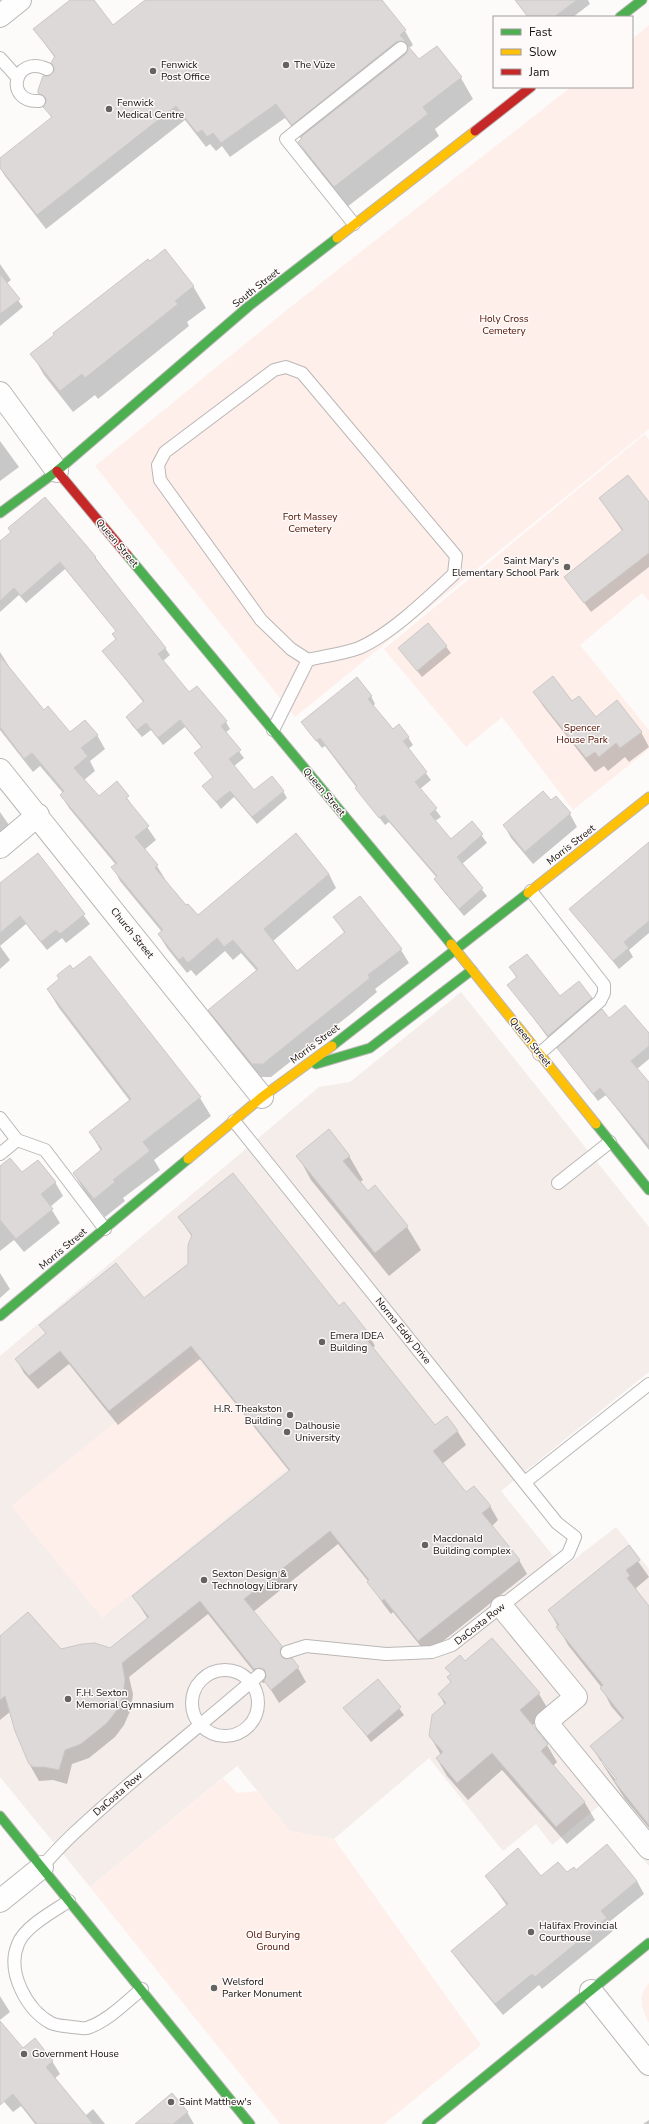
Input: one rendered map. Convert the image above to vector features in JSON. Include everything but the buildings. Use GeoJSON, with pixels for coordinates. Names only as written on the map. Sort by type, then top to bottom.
{"type":"FeatureCollection","features":[{"type":"Feature","properties":{"kind":"street"},"geometry":{"type":"LineString","coordinates":[[0,16],[20,0]]}},
{"type":"Feature","properties":{"kind":"street"},"geometry":{"type":"LineString","coordinates":[[621,16],[642,0]]}},
{"type":"Feature","properties":{"kind":"street","name":"South Street"},"geometry":{"type":"LineString","coordinates":[[0,513],[57,471],[249,306],[530,88]]}},
{"type":"Feature","properties":{"kind":"street","name":"Queen Street"},"geometry":{"type":"LineString","coordinates":[[0,393],[57,471],[456,950],[649,1190]]}},
{"type":"Feature","properties":{"kind":"street","name":"Church Street"},"geometry":{"type":"LineString","coordinates":[[0,770],[38,815],[262,1097]]}},
{"type":"Feature","properties":{"kind":"street","name":"Morris Street"},"geometry":{"type":"LineString","coordinates":[[0,1316],[262,1097],[456,950],[647,802]]}},
{"type":"Feature","properties":{"kind":"street"},"geometry":{"type":"LineString","coordinates":[[0,847],[38,815]]}},
{"type":"Feature","properties":{"kind":"street"},"geometry":{"type":"LineString","coordinates":[[302,1068],[370,1048],[472,970]]}},
{"type":"Feature","properties":{"kind":"street"},"geometry":{"type":"LineString","coordinates":[[502,1607],[576,1697],[546,1722],[649,1848]]}},
{"type":"Feature","properties":{"kind":"street"},"geometry":{"type":"LineString","coordinates":[[0,1816],[142,1989],[250,2124]]}},
{"type":"Feature","properties":{"kind":"street"},"geometry":{"type":"LineString","coordinates":[[0,1901],[42,1867]]}},
{"type":"Feature","properties":{"kind":"street"},"geometry":{"type":"LineString","coordinates":[[427,2124],[649,1943]]}},
{"type":"Feature","properties":{"kind":"street"},"geometry":{"type":"LineString","coordinates":[[591,1991],[649,2064]]}},
{"type":"Feature","properties":{"kind":"lane"},"geometry":{"type":"LineString","coordinates":[[354,224],[286,139],[401,48]]}},
{"type":"Feature","properties":{"kind":"lane"},"geometry":{"type":"LineString","coordinates":[[0,58],[18,78]]}},
{"type":"Feature","properties":{"kind":"lane"},"geometry":{"type":"LineString","coordinates":[[39,101],[32,102],[22,96],[17,86],[18,78],[24,69],[29,66],[41,66],[47,69]]}},
{"type":"Feature","properties":{"kind":"lane"},"geometry":{"type":"LineString","coordinates":[[286,367],[302,373],[456,556],[454,574],[428,598],[390,629],[359,648],[308,660],[291,649],[261,620],[160,480],[158,465],[165,452],[274,370],[286,367]]}},
{"type":"Feature","properties":{"kind":"lane"},"geometry":{"type":"LineString","coordinates":[[273,730],[308,660]]}},
{"type":"Feature","properties":{"kind":"lane"},"geometry":{"type":"LineString","coordinates":[[531,891],[604,985],[604,993],[600,1001],[559,1039],[539,1054]]}},
{"type":"Feature","properties":{"kind":"lane"},"geometry":{"type":"LineString","coordinates":[[0,1118],[17,1140],[46,1150],[105,1229]]}},
{"type":"Feature","properties":{"kind":"lane","name":"Norma Eddy Drive"},"geometry":{"type":"LineString","coordinates":[[234,1121],[557,1523],[575,1537]]}},
{"type":"Feature","properties":{"kind":"lane"},"geometry":{"type":"LineString","coordinates":[[0,1154],[17,1140]]}},
{"type":"Feature","properties":{"kind":"lane"},"geometry":{"type":"LineString","coordinates":[[558,1183],[610,1142]]}},
{"type":"Feature","properties":{"kind":"lane"},"geometry":{"type":"LineString","coordinates":[[525,1482],[649,1384]]}},
{"type":"Feature","properties":{"kind":"lane","name":"DaCosta Row"},"geometry":{"type":"LineString","coordinates":[[287,1652],[306,1646],[386,1654],[432,1652],[452,1645],[568,1554],[575,1537]]}},
{"type":"Feature","properties":{"kind":"lane"},"geometry":{"type":"LineString","coordinates":[[228,1670],[255,1679],[258,1711],[247,1729],[238,1734],[217,1736],[199,1726],[194,1717],[191,1706],[192,1696],[196,1686],[203,1678],[212,1672],[228,1670]]}},
{"type":"Feature","properties":{"kind":"lane","name":"DaCosta Row"},"geometry":{"type":"LineString","coordinates":[[42,1867],[58,1848],[102,1808],[255,1679]]}},
{"type":"Feature","properties":{"kind":"lane"},"geometry":{"type":"LineString","coordinates":[[69,1901],[31,1928],[18,1944],[15,1964],[18,1981],[23,1994],[41,2016],[53,2024],[86,2028],[108,2017],[142,1989]]}},
{"type":"Feature","properties":{"kind":"shaded area","name":"Dalhousie University"},"geometry":{"type":"Polygon","coordinates":[[[461,992],[649,1227],[649,1372],[501,1491],[563,1568],[616,1527],[649,1569],[649,1866],[600,1805],[552,1845],[536,1824],[503,1851],[429,1758],[334,1839],[290,1831],[237,1766],[90,1887],[0,1777],[0,1356],[319,1087],[350,1082],[461,992]]]}},
{"type":"Feature","properties":{"kind":"green space"},"geometry":{"type":"Polygon","coordinates":[[[649,25],[649,429],[295,717],[95,466],[293,305],[570,88],[633,88],[633,38],[649,25]]]}},
{"type":"Feature","properties":{"kind":"green space","name":"Spencer House Park"},"geometry":{"type":"Polygon","coordinates":[[[645,434],[649,440],[649,601],[642,593],[580,645],[649,730],[649,749],[573,810],[502,717],[466,747],[384,649],[645,434]]]}},
{"type":"Feature","properties":{"kind":"green space"},"geometry":{"type":"Polygon","coordinates":[[[196,1357],[287,1469],[102,1618],[11,1506],[196,1357]]]}},
{"type":"Feature","properties":{"kind":"green space","name":"Old Burying Ground"},"geometry":{"type":"Polygon","coordinates":[[[223,1778],[237,1793],[258,1791],[290,1831],[334,1839],[481,2045],[384,2124],[280,2124],[90,1887],[223,1778]]]}},
{"type":"Feature","properties":{"kind":"green space"},"geometry":{"type":"Polygon","coordinates":[[[649,1983],[649,2023],[644,2013],[642,1998],[645,1988],[649,1983]]]}},
{"type":"Feature","properties":{"kind":"traffic: fast"},"geometry":{"type":"LineString","coordinates":[[621,16],[642,0]]}},
{"type":"Feature","properties":{"kind":"traffic: fast"},"geometry":{"type":"LineString","coordinates":[[0,513],[57,471],[249,306],[337,238]]}},
{"type":"Feature","properties":{"kind":"traffic: fast"},"geometry":{"type":"LineString","coordinates":[[127,555],[451,944]]}},
{"type":"Feature","properties":{"kind":"traffic: fast"},"geometry":{"type":"LineString","coordinates":[[332,1046],[528,893]]}},
{"type":"Feature","properties":{"kind":"traffic: fast"},"geometry":{"type":"LineString","coordinates":[[316,1064],[370,1048],[472,970]]}},
{"type":"Feature","properties":{"kind":"traffic: fast"},"geometry":{"type":"LineString","coordinates":[[596,1124],[649,1190]]}},
{"type":"Feature","properties":{"kind":"traffic: fast"},"geometry":{"type":"LineString","coordinates":[[0,1316],[188,1159]]}},
{"type":"Feature","properties":{"kind":"traffic: fast"},"geometry":{"type":"LineString","coordinates":[[0,1816],[250,2124]]}},
{"type":"Feature","properties":{"kind":"traffic: fast"},"geometry":{"type":"LineString","coordinates":[[427,2124],[649,1943]]}},
{"type":"Feature","properties":{"kind":"traffic: slow"},"geometry":{"type":"LineString","coordinates":[[337,238],[475,131]]}},
{"type":"Feature","properties":{"kind":"traffic: slow"},"geometry":{"type":"LineString","coordinates":[[528,893],[649,797]]}},
{"type":"Feature","properties":{"kind":"traffic: slow"},"geometry":{"type":"LineString","coordinates":[[451,944],[596,1124]]}},
{"type":"Feature","properties":{"kind":"traffic: slow"},"geometry":{"type":"LineString","coordinates":[[188,1159],[262,1097],[332,1046]]}},
{"type":"Feature","properties":{"kind":"traffic: jam"},"geometry":{"type":"LineString","coordinates":[[475,131],[530,88]]}},
{"type":"Feature","properties":{"kind":"traffic: jam"},"geometry":{"type":"LineString","coordinates":[[57,471],[127,555]]}},
{"type":"Feature","properties":{"kind":"place","name":"The Vüze"},"geometry":{"type":"Point","coordinates":[286,65]}},
{"type":"Feature","properties":{"kind":"place","name":"Fenwick Post Office"},"geometry":{"type":"Point","coordinates":[153,71]}},
{"type":"Feature","properties":{"kind":"place","name":"Fenwick Medical Centre"},"geometry":{"type":"Point","coordinates":[109,109]}},
{"type":"Feature","properties":{"kind":"place","name":"Saint Mary's Elementary School Park"},"geometry":{"type":"Point","coordinates":[567,567]}},
{"type":"Feature","properties":{"kind":"place","name":"Emera IDEA Building"},"geometry":{"type":"Point","coordinates":[322,1342]}},
{"type":"Feature","properties":{"kind":"place","name":"H.R. Theakston Building"},"geometry":{"type":"Point","coordinates":[290,1415]}},
{"type":"Feature","properties":{"kind":"place","name":"Dalhousie University"},"geometry":{"type":"Point","coordinates":[287,1432]}},
{"type":"Feature","properties":{"kind":"place","name":"Macdonald Building complex"},"geometry":{"type":"Point","coordinates":[425,1545]}},
{"type":"Feature","properties":{"kind":"place","name":"Sexton Design & Technology Library"},"geometry":{"type":"Point","coordinates":[204,1580]}},
{"type":"Feature","properties":{"kind":"place","name":"F.H. Sexton Memorial Gymnasium"},"geometry":{"type":"Point","coordinates":[68,1699]}},
{"type":"Feature","properties":{"kind":"place","name":"Halifax Provincial Courthouse"},"geometry":{"type":"Point","coordinates":[531,1932]}},
{"type":"Feature","properties":{"kind":"place","name":"Welsford Parker Monument"},"geometry":{"type":"Point","coordinates":[214,1988]}},
{"type":"Feature","properties":{"kind":"place","name":"Government House"},"geometry":{"type":"Point","coordinates":[24,2054]}},
{"type":"Feature","properties":{"kind":"place","name":"Saint Matthew's"},"geometry":{"type":"Point","coordinates":[171,2102]}},
{"type":"Feature","properties":{"kind":"park label","name":"Holy Cross Cemetery"},"geometry":{"type":"Point","coordinates":[504,324]}},
{"type":"Feature","properties":{"kind":"park label","name":"Fort Massey Cemetery"},"geometry":{"type":"Point","coordinates":[310,522]}}]}
